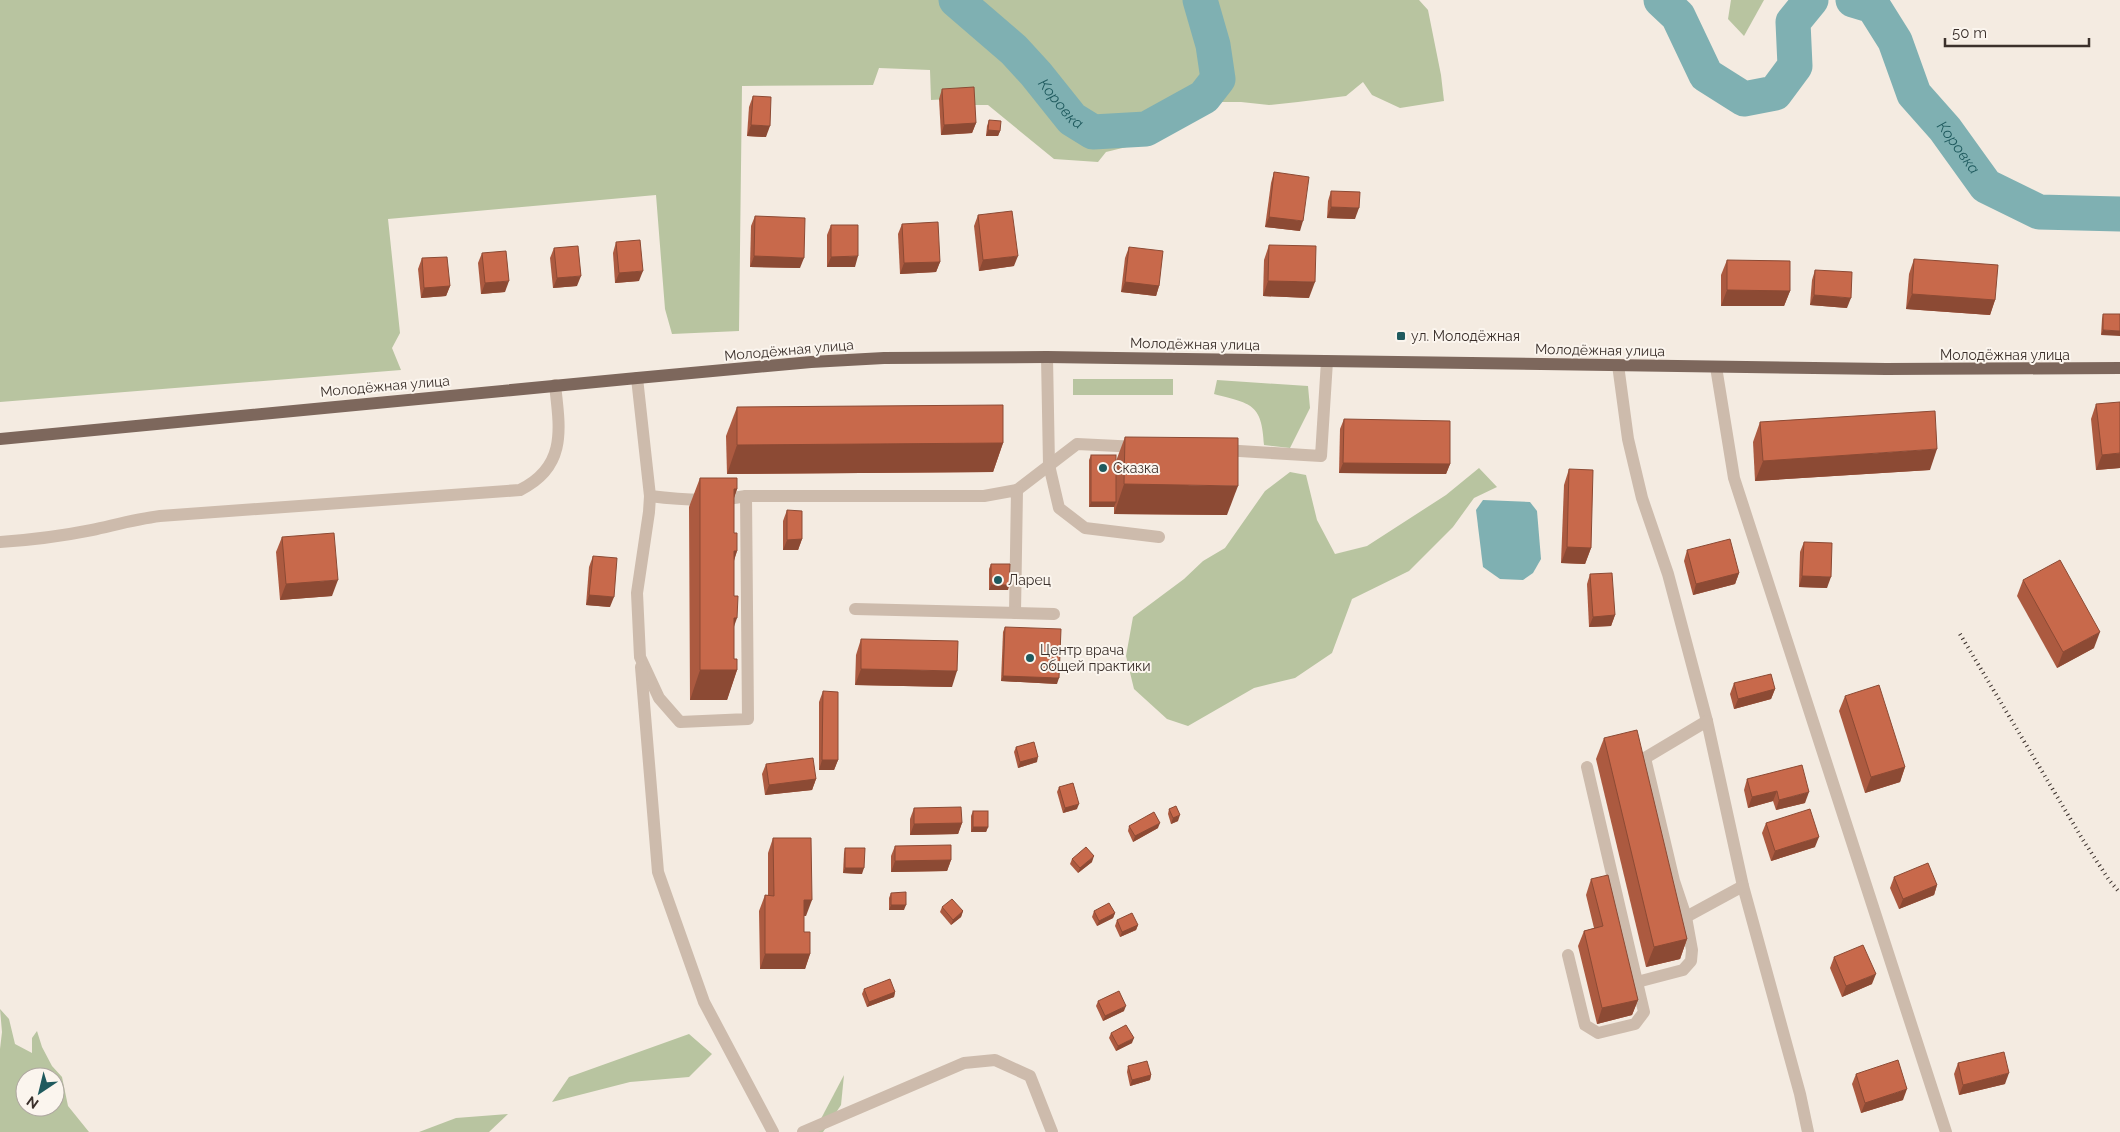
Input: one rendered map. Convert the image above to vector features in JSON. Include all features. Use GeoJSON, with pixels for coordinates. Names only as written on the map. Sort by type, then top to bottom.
{"type":"FeatureCollection","features":[{"type":"Feature","properties":{"kind":"main road","name":"Молодёжная улица"},"geometry":{"type":"LineString","coordinates":[[0,439],[811,362],[884,358],[1047,357],[1905,369],[2120,368]]}},
{"type":"Feature","properties":{"kind":"street"},"geometry":{"type":"LineString","coordinates":[[1047,357],[1049,466],[1058,508],[1085,528],[1159,537]]}},
{"type":"Feature","properties":{"kind":"street"},"geometry":{"type":"LineString","coordinates":[[1212,450],[1321,456],[1327,361]]}},
{"type":"Feature","properties":{"kind":"street"},"geometry":{"type":"LineString","coordinates":[[1618,365],[1628,439],[1642,498],[1668,574],[1707,721],[1744,886],[1800,1094],[1808,1132]]}},
{"type":"Feature","properties":{"kind":"street"},"geometry":{"type":"LineString","coordinates":[[1716,367],[1734,478],[1946,1132]]}},
{"type":"Feature","properties":{"kind":"street"},"geometry":{"type":"LineString","coordinates":[[637,378],[650,496],[637,592],[640,657],[658,872],[704,1002],[773,1132]]}},
{"type":"Feature","properties":{"kind":"street"},"geometry":{"type":"LineString","coordinates":[[0,542],[25,541],[73,533],[133,519],[160,516],[520,490],[534,484],[543,474],[551,462],[557,446],[560,428],[555,386]]}},
{"type":"Feature","properties":{"kind":"street"},"geometry":{"type":"LineString","coordinates":[[650,496],[684,499],[731,499],[746,496],[984,496],[1017,490],[1077,444],[1154,447]]}},
{"type":"Feature","properties":{"kind":"street"},"geometry":{"type":"LineString","coordinates":[[1015,613],[1017,490]]}},
{"type":"Feature","properties":{"kind":"street"},"geometry":{"type":"LineString","coordinates":[[640,657],[659,698],[680,722],[748,718],[746,496]]}},
{"type":"Feature","properties":{"kind":"street"},"geometry":{"type":"LineString","coordinates":[[855,609],[1054,614]]}},
{"type":"Feature","properties":{"kind":"street"},"geometry":{"type":"LineString","coordinates":[[1637,982],[1683,970],[1691,961],[1692,950],[1686,917],[1674,881],[1645,758],[1707,721]]}},
{"type":"Feature","properties":{"kind":"street"},"geometry":{"type":"LineString","coordinates":[[1568,954],[1585,1025],[1598,1033],[1635,1024],[1644,1012],[1587,767]]}},
{"type":"Feature","properties":{"kind":"street"},"geometry":{"type":"LineString","coordinates":[[1686,917],[1744,886]]}},
{"type":"Feature","properties":{"kind":"street"},"geometry":{"type":"LineString","coordinates":[[803,1132],[964,1063],[996,1060],[1030,1076],[1052,1132]]}},
{"type":"Feature","properties":{"kind":"green space"},"geometry":{"type":"Polygon","coordinates":[[[0,0],[1419,0],[1428,10],[1441,75],[1444,101],[1400,108],[1372,95],[1363,82],[1346,96],[1298,102],[1269,105],[1241,102],[1198,102],[1184,124],[1147,142],[1106,152],[1098,162],[1054,159],[988,105],[971,105],[970,98],[931,100],[930,70],[879,68],[873,85],[742,86],[739,331],[672,334],[665,309],[656,195],[388,219],[400,333],[392,348],[401,370],[0,402],[0,0]]]}},
{"type":"Feature","properties":{"kind":"green space"},"geometry":{"type":"Polygon","coordinates":[[[1731,0],[1764,0],[1744,36],[1728,19],[1731,0]]]}},
{"type":"Feature","properties":{"kind":"green space"},"geometry":{"type":"Polygon","coordinates":[[[1073,379],[1173,379],[1173,395],[1073,395],[1073,379]]]}},
{"type":"Feature","properties":{"kind":"green space"},"geometry":{"type":"Polygon","coordinates":[[[1217,380],[1308,386],[1310,408],[1290,448],[1264,445],[1261,421],[1257,413],[1246,403],[1214,394],[1217,380]]]}},
{"type":"Feature","properties":{"kind":"green space"},"geometry":{"type":"Polygon","coordinates":[[[1479,468],[1497,487],[1474,498],[1453,527],[1409,571],[1352,599],[1332,653],[1295,678],[1254,688],[1188,726],[1167,719],[1134,689],[1126,656],[1133,617],[1184,579],[1203,561],[1225,548],[1265,491],[1290,472],[1306,475],[1317,520],[1335,554],[1367,546],[1446,495],[1479,468]]]}},
{"type":"Feature","properties":{"kind":"green space"},"geometry":{"type":"Polygon","coordinates":[[[0,1009],[9,1019],[15,1044],[32,1053],[32,1038],[37,1031],[42,1047],[53,1067],[15,1067],[15,1117],[65,1117],[65,1092],[68,1106],[89,1132],[0,1132],[0,1049],[2,1032],[0,1009]]]}},
{"type":"Feature","properties":{"kind":"green space"},"geometry":{"type":"Polygon","coordinates":[[[689,1034],[712,1054],[689,1077],[630,1082],[552,1102],[569,1077],[689,1034]]]}},
{"type":"Feature","properties":{"kind":"green space"},"geometry":{"type":"Polygon","coordinates":[[[844,1075],[841,1105],[823,1132],[814,1132],[844,1075]]]}},
{"type":"Feature","properties":{"kind":"green space"},"geometry":{"type":"Polygon","coordinates":[[[508,1114],[489,1132],[419,1132],[456,1118],[508,1114]]]}},
{"type":"Feature","properties":{"kind":"water"},"geometry":{"type":"Polygon","coordinates":[[[1483,500],[1530,502],[1537,511],[1541,559],[1533,573],[1523,580],[1500,579],[1483,567],[1476,510],[1483,500]]]}},
{"type":"Feature","properties":{"kind":"building"},"geometry":{"type":"Polygon","coordinates":[[[974,87],[976,123],[944,125],[942,89],[974,87]]]}},
{"type":"Feature","properties":{"kind":"building"},"geometry":{"type":"Polygon","coordinates":[[[753,96],[771,97],[770,126],[751,125],[753,96]]]}},
{"type":"Feature","properties":{"kind":"building"},"geometry":{"type":"Polygon","coordinates":[[[989,120],[1001,121],[1000,131],[988,130],[989,120]]]}},
{"type":"Feature","properties":{"kind":"building"},"geometry":{"type":"Polygon","coordinates":[[[1274,172],[1309,177],[1303,221],[1269,217],[1274,172]]]}},
{"type":"Feature","properties":{"kind":"building"},"geometry":{"type":"Polygon","coordinates":[[[1331,191],[1360,192],[1359,208],[1331,207],[1331,191]]]}},
{"type":"Feature","properties":{"kind":"building"},"geometry":{"type":"Polygon","coordinates":[[[1012,211],[1018,256],[983,260],[978,215],[1012,211]]]}},
{"type":"Feature","properties":{"kind":"building"},"geometry":{"type":"Polygon","coordinates":[[[755,216],[805,218],[804,258],[754,256],[755,216]]]}},
{"type":"Feature","properties":{"kind":"building"},"geometry":{"type":"Polygon","coordinates":[[[938,222],[940,262],[904,263],[902,224],[938,222]]]}},
{"type":"Feature","properties":{"kind":"building"},"geometry":{"type":"Polygon","coordinates":[[[831,225],[858,225],[858,256],[831,257],[831,225]]]}},
{"type":"Feature","properties":{"kind":"building"},"geometry":{"type":"Polygon","coordinates":[[[640,240],[643,271],[619,273],[616,242],[640,240]]]}},
{"type":"Feature","properties":{"kind":"building"},"geometry":{"type":"Polygon","coordinates":[[[1269,245],[1316,246],[1315,282],[1268,281],[1269,245]]]}},
{"type":"Feature","properties":{"kind":"building"},"geometry":{"type":"Polygon","coordinates":[[[578,246],[581,276],[557,278],[554,248],[578,246]]]}},
{"type":"Feature","properties":{"kind":"building"},"geometry":{"type":"Polygon","coordinates":[[[1129,247],[1163,251],[1159,286],[1125,282],[1129,247]]]}},
{"type":"Feature","properties":{"kind":"building"},"geometry":{"type":"Polygon","coordinates":[[[506,251],[509,281],[485,283],[482,253],[506,251]]]}},
{"type":"Feature","properties":{"kind":"building"},"geometry":{"type":"Polygon","coordinates":[[[447,257],[450,286],[424,288],[422,258],[447,257]]]}},
{"type":"Feature","properties":{"kind":"building"},"geometry":{"type":"Polygon","coordinates":[[[1914,259],[1998,265],[1995,300],[1912,294],[1914,259]]]}},
{"type":"Feature","properties":{"kind":"building"},"geometry":{"type":"Polygon","coordinates":[[[1727,260],[1790,261],[1790,291],[1727,290],[1727,260]]]}},
{"type":"Feature","properties":{"kind":"building"},"geometry":{"type":"Polygon","coordinates":[[[1815,270],[1852,272],[1851,298],[1814,295],[1815,270]]]}},
{"type":"Feature","properties":{"kind":"building"},"geometry":{"type":"Polygon","coordinates":[[[2103,314],[2120,314],[2120,331],[2103,330],[2103,314]]]}},
{"type":"Feature","properties":{"kind":"building"},"geometry":{"type":"Polygon","coordinates":[[[2120,402],[2120,453],[2102,455],[2096,404],[2120,402]]]}},
{"type":"Feature","properties":{"kind":"building"},"geometry":{"type":"Polygon","coordinates":[[[1003,405],[1003,443],[737,445],[737,407],[1003,405]]]}},
{"type":"Feature","properties":{"kind":"building"},"geometry":{"type":"Polygon","coordinates":[[[1935,411],[1937,449],[1763,461],[1760,422],[1935,411]]]}},
{"type":"Feature","properties":{"kind":"building"},"geometry":{"type":"Polygon","coordinates":[[[1344,419],[1450,421],[1450,464],[1343,463],[1344,419]]]}},
{"type":"Feature","properties":{"kind":"building"},"geometry":{"type":"Polygon","coordinates":[[[1125,437],[1238,438],[1238,486],[1124,484],[1125,437]]]}},
{"type":"Feature","properties":{"kind":"building"},"geometry":{"type":"Polygon","coordinates":[[[1091,455],[1116,455],[1116,502],[1091,502],[1091,455]]]}},
{"type":"Feature","properties":{"kind":"building"},"geometry":{"type":"Polygon","coordinates":[[[1569,469],[1593,470],[1591,548],[1567,547],[1569,469]]]}},
{"type":"Feature","properties":{"kind":"building"},"geometry":{"type":"Polygon","coordinates":[[[700,478],[737,478],[737,489],[734,489],[734,533],[737,533],[737,551],[734,551],[734,596],[738,596],[737,618],[734,618],[734,659],[737,659],[737,670],[700,670],[700,478]]]}},
{"type":"Feature","properties":{"kind":"building"},"geometry":{"type":"Polygon","coordinates":[[[787,510],[802,511],[802,539],[787,540],[787,510]]]}},
{"type":"Feature","properties":{"kind":"building"},"geometry":{"type":"Polygon","coordinates":[[[334,533],[338,580],[286,584],[282,537],[334,533]]]}},
{"type":"Feature","properties":{"kind":"building"},"geometry":{"type":"Polygon","coordinates":[[[1730,539],[1739,573],[1696,584],[1687,550],[1730,539]]]}},
{"type":"Feature","properties":{"kind":"building"},"geometry":{"type":"Polygon","coordinates":[[[1804,542],[1832,543],[1831,577],[1802,576],[1804,542]]]}},
{"type":"Feature","properties":{"kind":"building"},"geometry":{"type":"Polygon","coordinates":[[[593,556],[617,558],[614,597],[589,595],[593,556]]]}},
{"type":"Feature","properties":{"kind":"building"},"geometry":{"type":"Polygon","coordinates":[[[2060,560],[2100,632],[2063,652],[2023,580],[2060,560]]]}},
{"type":"Feature","properties":{"kind":"building","name":"Ларец"},"geometry":{"type":"Polygon","coordinates":[[[991,564],[1010,564],[1009,585],[991,585],[991,564]]]}},
{"type":"Feature","properties":{"kind":"building"},"geometry":{"type":"Polygon","coordinates":[[[1612,573],[1615,615],[1593,617],[1590,574],[1612,573]]]}},
{"type":"Feature","properties":{"kind":"building","name":"Центр врача общей практики"},"geometry":{"type":"Polygon","coordinates":[[[1005,627],[1061,629],[1059,678],[1003,676],[1005,627]]]}},
{"type":"Feature","properties":{"kind":"building"},"geometry":{"type":"Polygon","coordinates":[[[861,639],[958,641],[957,671],[861,669],[861,639]]]}},
{"type":"Feature","properties":{"kind":"building"},"geometry":{"type":"Polygon","coordinates":[[[1771,674],[1775,689],[1738,699],[1734,683],[1771,674]]]}},
{"type":"Feature","properties":{"kind":"building"},"geometry":{"type":"Polygon","coordinates":[[[1879,685],[1905,767],[1871,777],[1845,696],[1879,685]]]}},
{"type":"Feature","properties":{"kind":"building"},"geometry":{"type":"Polygon","coordinates":[[[823,691],[838,692],[838,760],[822,760],[823,691]]]}},
{"type":"Feature","properties":{"kind":"building"},"geometry":{"type":"Polygon","coordinates":[[[1637,730],[1687,939],[1654,947],[1604,738],[1637,730]]]}},
{"type":"Feature","properties":{"kind":"building"},"geometry":{"type":"Polygon","coordinates":[[[1034,742],[1038,757],[1020,762],[1016,747],[1034,742]]]}},
{"type":"Feature","properties":{"kind":"building"},"geometry":{"type":"Polygon","coordinates":[[[813,758],[816,779],[769,785],[766,764],[813,758]]]}},
{"type":"Feature","properties":{"kind":"building"},"geometry":{"type":"Polygon","coordinates":[[[1802,765],[1809,792],[1779,800],[1777,791],[1752,797],[1747,779],[1802,765]]]}},
{"type":"Feature","properties":{"kind":"building"},"geometry":{"type":"Polygon","coordinates":[[[1073,783],[1079,804],[1065,808],[1059,787],[1073,783]]]}},
{"type":"Feature","properties":{"kind":"building"},"geometry":{"type":"Polygon","coordinates":[[[1176,806],[1180,815],[1173,818],[1169,809],[1176,806]]]}},
{"type":"Feature","properties":{"kind":"building"},"geometry":{"type":"Polygon","coordinates":[[[961,807],[962,823],[914,824],[914,808],[961,807]]]}},
{"type":"Feature","properties":{"kind":"building"},"geometry":{"type":"Polygon","coordinates":[[[1810,809],[1819,837],[1775,851],[1766,823],[1810,809]]]}},
{"type":"Feature","properties":{"kind":"building"},"geometry":{"type":"Polygon","coordinates":[[[973,811],[988,811],[988,827],[973,827],[973,811]]]}},
{"type":"Feature","properties":{"kind":"building"},"geometry":{"type":"Polygon","coordinates":[[[1154,812],[1160,823],[1135,836],[1129,826],[1154,812]]]}},
{"type":"Feature","properties":{"kind":"building"},"geometry":{"type":"Polygon","coordinates":[[[773,838],[811,838],[812,900],[804,900],[804,932],[810,932],[810,954],[765,954],[765,895],[774,896],[773,838]]]}},
{"type":"Feature","properties":{"kind":"building"},"geometry":{"type":"Polygon","coordinates":[[[951,845],[951,860],[895,861],[895,846],[951,845]]]}},
{"type":"Feature","properties":{"kind":"building"},"geometry":{"type":"Polygon","coordinates":[[[1086,847],[1094,856],[1080,868],[1072,859],[1086,847]]]}},
{"type":"Feature","properties":{"kind":"building"},"geometry":{"type":"Polygon","coordinates":[[[845,848],[865,848],[864,868],[845,868],[845,848]]]}},
{"type":"Feature","properties":{"kind":"building"},"geometry":{"type":"Polygon","coordinates":[[[1928,863],[1937,885],[1903,899],[1894,877],[1928,863]]]}},
{"type":"Feature","properties":{"kind":"building"},"geometry":{"type":"Polygon","coordinates":[[[1608,875],[1638,1000],[1602,1008],[1584,931],[1603,926],[1591,879],[1608,875]]]}},
{"type":"Feature","properties":{"kind":"building"},"geometry":{"type":"Polygon","coordinates":[[[906,892],[906,905],[891,905],[891,893],[906,892]]]}},
{"type":"Feature","properties":{"kind":"building"},"geometry":{"type":"Polygon","coordinates":[[[952,899],[963,911],[953,920],[942,907],[952,899]]]}},
{"type":"Feature","properties":{"kind":"building"},"geometry":{"type":"Polygon","coordinates":[[[1109,903],[1115,913],[1099,921],[1094,911],[1109,903]]]}},
{"type":"Feature","properties":{"kind":"building"},"geometry":{"type":"Polygon","coordinates":[[[1132,913],[1138,925],[1122,932],[1117,920],[1132,913]]]}},
{"type":"Feature","properties":{"kind":"building"},"geometry":{"type":"Polygon","coordinates":[[[1863,945],[1876,974],[1846,986],[1834,957],[1863,945]]]}},
{"type":"Feature","properties":{"kind":"building"},"geometry":{"type":"Polygon","coordinates":[[[890,979],[895,992],[869,1002],[864,989],[890,979]]]}},
{"type":"Feature","properties":{"kind":"building"},"geometry":{"type":"Polygon","coordinates":[[[1119,991],[1126,1006],[1105,1016],[1098,1001],[1119,991]]]}},
{"type":"Feature","properties":{"kind":"building"},"geometry":{"type":"Polygon","coordinates":[[[1126,1025],[1134,1038],[1118,1046],[1111,1033],[1126,1025]]]}},
{"type":"Feature","properties":{"kind":"building"},"geometry":{"type":"Polygon","coordinates":[[[2004,1052],[2009,1073],[1963,1085],[1958,1063],[2004,1052]]]}},
{"type":"Feature","properties":{"kind":"building"},"geometry":{"type":"Polygon","coordinates":[[[1898,1060],[1907,1089],[1865,1103],[1856,1074],[1898,1060]]]}},
{"type":"Feature","properties":{"kind":"building"},"geometry":{"type":"Polygon","coordinates":[[[1147,1061],[1151,1075],[1132,1080],[1128,1066],[1147,1061]]]}},
{"type":"Feature","properties":{"kind":"waterway","name":"Коровка"},"geometry":{"type":"LineString","coordinates":[[956,0],[1014,50],[1072,119],[1093,132],[1146,129],[1204,97],[1218,79],[1213,45],[1200,0]]}},
{"type":"Feature","properties":{"kind":"waterway","name":"Коровка"},"geometry":{"type":"LineString","coordinates":[[1661,0],[1678,16],[1706,75],[1744,99],[1775,93],[1795,66],[1793,22],[1811,0]]}},
{"type":"Feature","properties":{"kind":"waterway","name":"Коровка"},"geometry":{"type":"LineString","coordinates":[[1853,0],[1873,6],[1895,41],[1914,94],[1945,129],[1986,186],[2039,212],[2120,214]]}},
{"type":"Feature","properties":{"kind":"railway"},"geometry":{"type":"LineString","coordinates":[[1960,634],[2083,840],[2109,880],[2120,893]]}},
{"type":"Feature","properties":{"kind":"place","name":"ул. Молодёжная"},"geometry":{"type":"Point","coordinates":[1401,336]}},
{"type":"Feature","properties":{"kind":"place","name":"Сказка"},"geometry":{"type":"Point","coordinates":[1103,468]}},
{"type":"Feature","properties":{"kind":"place","name":"Ларец"},"geometry":{"type":"Point","coordinates":[998,580]}},
{"type":"Feature","properties":{"kind":"place","name":"Центр врача общей практики"},"geometry":{"type":"Point","coordinates":[1030,658]}}]}
